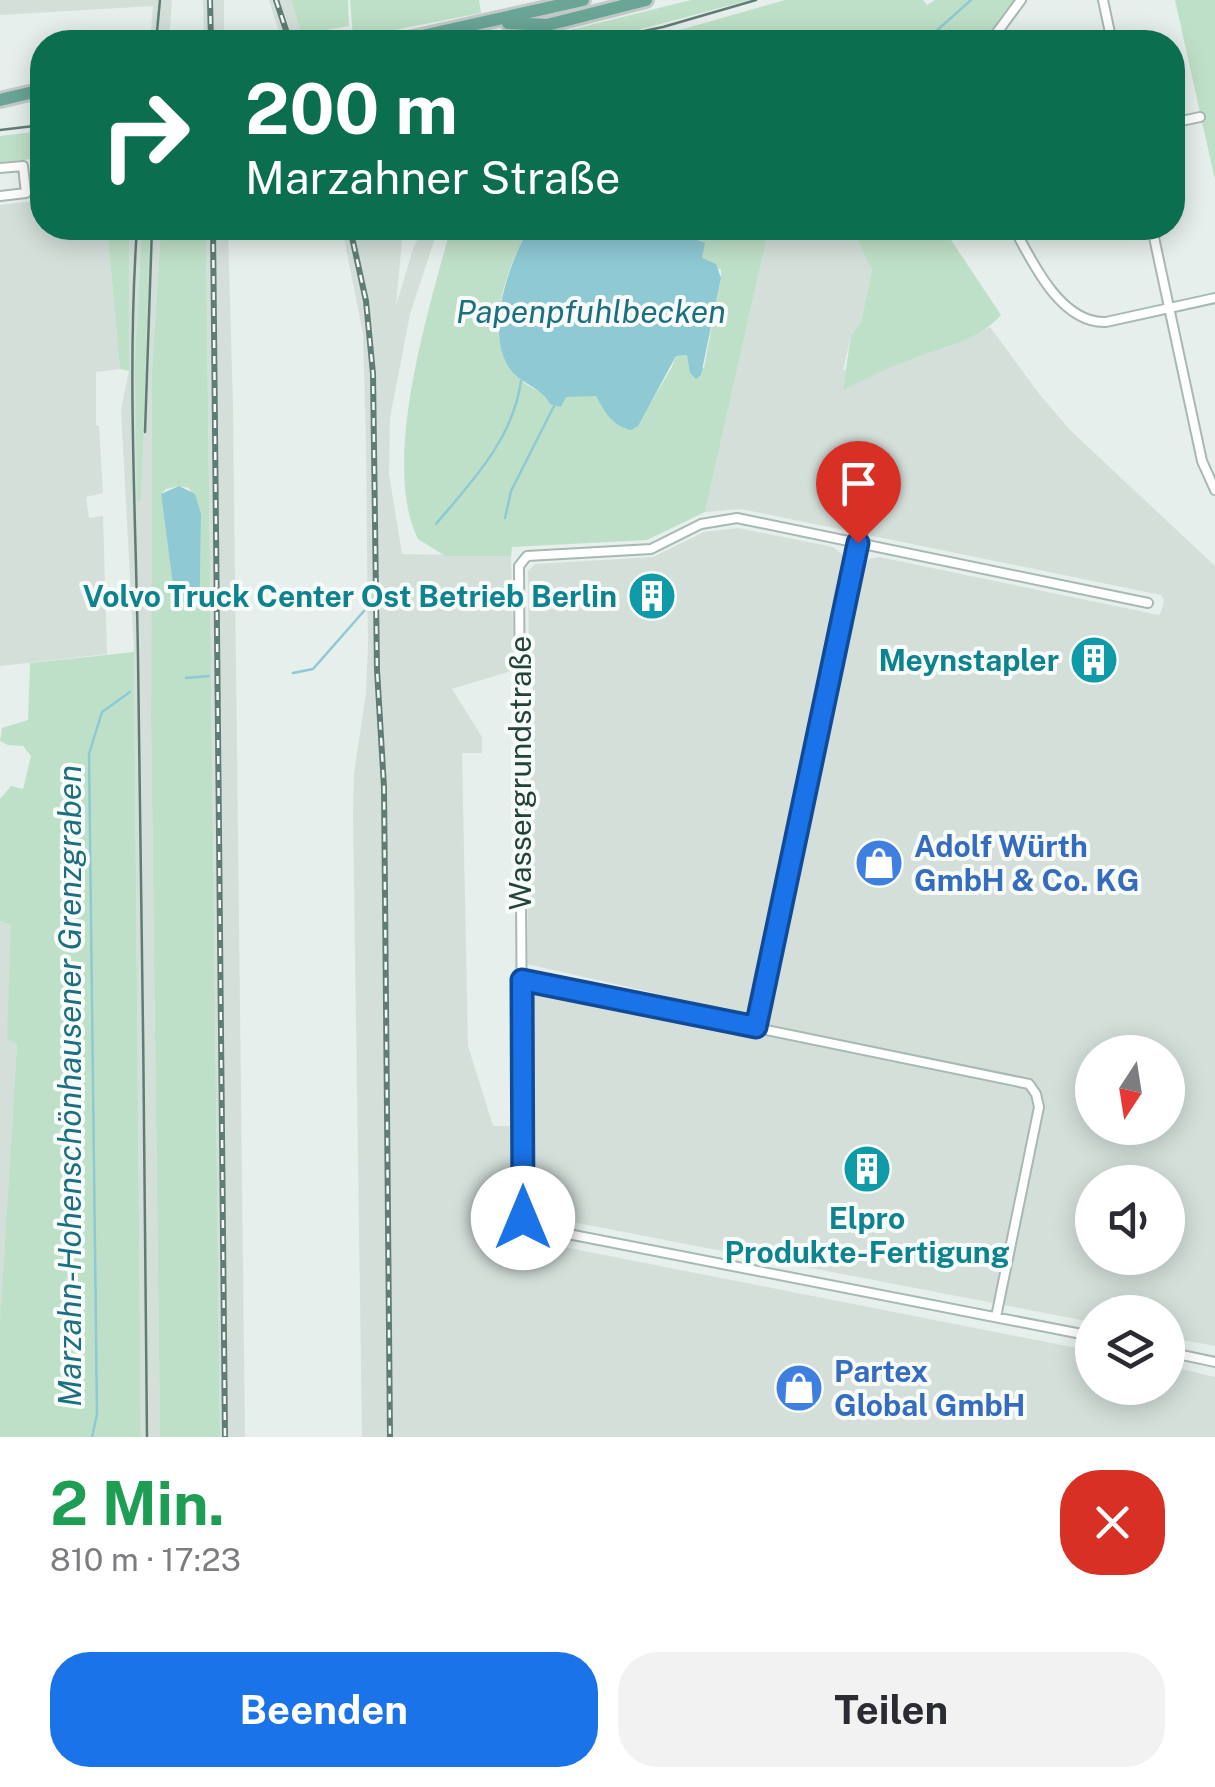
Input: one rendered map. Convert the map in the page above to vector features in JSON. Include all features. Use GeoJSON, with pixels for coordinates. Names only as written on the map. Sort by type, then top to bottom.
{"type":"FeatureCollection","features":[{"type":"Feature","properties":{"kind":"main road"},"geometry":{"type":"LineString","coordinates":[[452,30],[583,0]]}},
{"type":"Feature","properties":{"kind":"main road"},"geometry":{"type":"LineString","coordinates":[[490,22],[547,25],[646,0]]}},
{"type":"Feature","properties":{"kind":"main road"},"geometry":{"type":"LineString","coordinates":[[0,100],[30,93]]}},
{"type":"Feature","properties":{"kind":"street"},"geometry":{"type":"LineString","coordinates":[[998,30],[1021,0]]}},
{"type":"Feature","properties":{"kind":"street"},"geometry":{"type":"LineString","coordinates":[[1103,0],[1109,30]]}},
{"type":"Feature","properties":{"kind":"street"},"geometry":{"type":"LineString","coordinates":[[1185,121],[1200,117]]}},
{"type":"Feature","properties":{"kind":"street"},"geometry":{"type":"LineString","coordinates":[[0,168],[23,166],[26,193],[0,196]]}},
{"type":"Feature","properties":{"kind":"street"},"geometry":{"type":"LineString","coordinates":[[1021,240],[1040,274],[1065,304],[1100,323],[1215,298]]}},
{"type":"Feature","properties":{"kind":"street"},"geometry":{"type":"LineString","coordinates":[[1154,240],[1204,472],[1215,490]]}},
{"type":"Feature","properties":{"kind":"street","name":"Wassergrundstraße"},"geometry":{"type":"LineString","coordinates":[[858,543],[724,518],[701,524],[650,549],[527,556],[519,566],[523,1218],[527,1226],[996,1316]]}},
{"type":"Feature","properties":{"kind":"street"},"geometry":{"type":"LineString","coordinates":[[756,1027],[858,543],[1148,604]]}},
{"type":"Feature","properties":{"kind":"street"},"geometry":{"type":"LineString","coordinates":[[522,980],[1022,1082],[1033,1089],[1039,1107],[996,1316],[1075,1332]]}},
{"type":"Feature","properties":{"kind":"street"},"geometry":{"type":"LineString","coordinates":[[1185,1356],[1215,1362]]}},
{"type":"Feature","properties":{"kind":"shaded area"},"geometry":{"type":"Polygon","coordinates":[[[0,0],[172,0],[170,30],[151,30],[153,6],[0,15],[0,0]]]}},
{"type":"Feature","properties":{"kind":"shaded area"},"geometry":{"type":"Polygon","coordinates":[[[203,0],[224,0],[224,30],[204,30],[203,0]]]}},
{"type":"Feature","properties":{"kind":"shaded area"},"geometry":{"type":"Polygon","coordinates":[[[269,0],[291,0],[300,30],[278,30],[269,0]]]}},
{"type":"Feature","properties":{"kind":"shaded area"},"geometry":{"type":"Polygon","coordinates":[[[30,201],[30,240],[108,240],[120,369],[96,372],[96,425],[103,493],[86,497],[89,518],[103,516],[107,654],[0,666],[0,205],[30,201]]]}},
{"type":"Feature","properties":{"kind":"shaded area"},"geometry":{"type":"Polygon","coordinates":[[[129,240],[160,240],[152,370],[151,720],[160,1437],[141,1437],[134,652],[121,409],[129,371],[129,240]]]}},
{"type":"Feature","properties":{"kind":"shaded area"},"geometry":{"type":"Polygon","coordinates":[[[206,240],[228,240],[245,1437],[220,1437],[206,240]]]}},
{"type":"Feature","properties":{"kind":"shaded area"},"geometry":{"type":"Polygon","coordinates":[[[344,240],[402,240],[396,306],[417,240],[434,240],[410,314],[390,418],[389,474],[402,554],[511,556],[514,670],[452,689],[482,737],[482,753],[462,753],[468,1046],[493,1126],[510,1126],[510,1230],[516,1237],[528,1240],[1075,1348],[1075,1405],[1185,1405],[1185,1370],[1215,1377],[1215,1437],[362,1437],[353,814],[368,645],[363,333],[344,240]]]}},
{"type":"Feature","properties":{"kind":"shaded area"},"geometry":{"type":"Polygon","coordinates":[[[766,240],[859,240],[872,270],[861,324],[851,335],[843,370],[907,360],[951,346],[990,327],[1070,430],[1215,566],[1215,1346],[1185,1340],[1185,1295],[1075,1295],[1075,1319],[541,1216],[536,1211],[529,1005],[534,998],[539,994],[735,1036],[738,1012],[527,964],[533,660],[529,659],[528,571],[535,564],[653,557],[704,532],[738,528],[833,547],[842,554],[844,562],[863,566],[869,559],[879,557],[1159,615],[1164,600],[1161,595],[741,509],[705,512],[766,240]]]}},
{"type":"Feature","properties":{"kind":"shaded area"},"geometry":{"type":"Polygon","coordinates":[[[0,921],[11,925],[17,1043],[0,1324],[0,921]]]}},
{"type":"Feature","properties":{"kind":"green space"},"geometry":{"type":"Polygon","coordinates":[[[291,0],[348,0],[349,26],[300,30],[291,0]]]}},
{"type":"Feature","properties":{"kind":"green space"},"geometry":{"type":"Polygon","coordinates":[[[350,0],[479,0],[481,13],[394,30],[352,30],[350,0]]]}},
{"type":"Feature","properties":{"kind":"green space"},"geometry":{"type":"Polygon","coordinates":[[[691,0],[750,0],[638,30],[570,30],[691,0]]]}},
{"type":"Feature","properties":{"kind":"green space"},"geometry":{"type":"Polygon","coordinates":[[[785,0],[923,0],[927,5],[935,0],[1016,0],[994,30],[680,30],[785,0]]]}},
{"type":"Feature","properties":{"kind":"green space"},"geometry":{"type":"Polygon","coordinates":[[[1175,0],[1215,0],[1215,180],[1185,30],[1182,30],[1175,0]]]}},
{"type":"Feature","properties":{"kind":"green space"},"geometry":{"type":"Polygon","coordinates":[[[30,132],[30,159],[0,162],[0,136],[30,132]]]}},
{"type":"Feature","properties":{"kind":"green space"},"geometry":{"type":"Polygon","coordinates":[[[108,240],[129,240],[129,371],[120,369],[108,240]]]}},
{"type":"Feature","properties":{"kind":"green space"},"geometry":{"type":"Polygon","coordinates":[[[141,240],[150,240],[141,501],[137,501],[135,362],[141,240]]]}},
{"type":"Feature","properties":{"kind":"green space"},"geometry":{"type":"Polygon","coordinates":[[[160,240],[206,240],[220,1437],[160,1437],[151,720],[152,370],[160,240]],[[179,486],[161,494],[174,593],[200,590],[201,514],[189,488],[179,486]]]}},
{"type":"Feature","properties":{"kind":"green space"},"geometry":{"type":"Polygon","coordinates":[[[447,240],[523,240],[509,272],[499,321],[500,345],[508,365],[523,382],[547,394],[594,395],[648,407],[676,356],[687,355],[689,363],[704,368],[721,270],[702,259],[700,240],[766,240],[705,512],[647,540],[512,547],[511,556],[445,556],[418,539],[408,508],[404,472],[411,390],[447,240]]]}},
{"type":"Feature","properties":{"kind":"green space"},"geometry":{"type":"Polygon","coordinates":[[[858,240],[951,240],[1001,315],[970,338],[900,363],[843,390],[851,335],[861,323],[872,270],[858,240]]]}},
{"type":"Feature","properties":{"kind":"green space"},"geometry":{"type":"Polygon","coordinates":[[[134,652],[141,1437],[0,1437],[0,1320],[17,1044],[7,1039],[11,925],[0,921],[0,799],[11,786],[23,789],[31,756],[23,746],[0,741],[2,728],[28,720],[30,663],[134,652]]]}},
{"type":"Feature","properties":{"kind":"water","name":"Papenpfuhlbecken"},"geometry":{"type":"Polygon","coordinates":[[[523,240],[705,243],[702,258],[716,264],[721,278],[701,375],[696,379],[690,373],[687,355],[676,356],[638,426],[631,430],[614,422],[596,396],[566,397],[561,407],[550,404],[542,393],[510,369],[503,354],[499,318],[523,240]]]}},
{"type":"Feature","properties":{"kind":"water"},"geometry":{"type":"Polygon","coordinates":[[[179,486],[195,494],[201,514],[200,590],[197,602],[193,603],[181,601],[174,593],[161,494],[179,486]]]}},
{"type":"Feature","properties":{"kind":"waterway","name":"Marzahn-Hohenschönhausener Grenzgraben"},"geometry":{"type":"LineString","coordinates":[[937,30],[971,0]]}},
{"type":"Feature","properties":{"kind":"waterway","name":"Marzahn-Hohenschönhausener Grenzgraben"},"geometry":{"type":"LineString","coordinates":[[436,524],[500,440],[517,402],[521,381]]}},
{"type":"Feature","properties":{"kind":"waterway"},"geometry":{"type":"LineString","coordinates":[[505,518],[511,491],[554,406]]}},
{"type":"Feature","properties":{"kind":"waterway","name":"Marzahn-Hohenschönhausener Grenzgraben"},"geometry":{"type":"LineString","coordinates":[[293,673],[313,669],[364,611]]}},
{"type":"Feature","properties":{"kind":"waterway","name":"Marzahn-Hohenschönhausener Grenzgraben"},"geometry":{"type":"LineString","coordinates":[[186,678],[209,676]]}},
{"type":"Feature","properties":{"kind":"waterway","name":"Marzahn-Hohenschönhausener Grenzgraben"},"geometry":{"type":"LineString","coordinates":[[92,1437],[97,1414],[89,754],[102,712],[130,692]]}},
{"type":"Feature","properties":{"kind":"tram line"},"geometry":{"type":"LineString","coordinates":[[157,30],[160,0]]}},
{"type":"Feature","properties":{"kind":"tram line"},"geometry":{"type":"LineString","coordinates":[[649,30],[756,0]]}},
{"type":"Feature","properties":{"kind":"tram line"},"geometry":{"type":"LineString","coordinates":[[0,130],[30,126]]}},
{"type":"Feature","properties":{"kind":"tram line"},"geometry":{"type":"LineString","coordinates":[[136,240],[132,389],[147,1437]]}},
{"type":"Feature","properties":{"kind":"tram line"},"geometry":{"type":"LineString","coordinates":[[145,432],[152,240]]}},
{"type":"Feature","properties":{"kind":"railway"},"geometry":{"type":"LineString","coordinates":[[210,0],[211,30]]}},
{"type":"Feature","properties":{"kind":"railway"},"geometry":{"type":"LineString","coordinates":[[276,0],[286,30]]}},
{"type":"Feature","properties":{"kind":"railway"},"geometry":{"type":"LineString","coordinates":[[213,240],[225,1437]]}},
{"type":"Feature","properties":{"kind":"railway"},"geometry":{"type":"LineString","coordinates":[[353,240],[366,301],[373,374],[377,670],[384,787],[390,1437]]}},
{"type":"Feature","properties":{"kind":"place","name":"Volvo Truck Center Ost Betrieb Berlin"},"geometry":{"type":"Point","coordinates":[652,596]}},
{"type":"Feature","properties":{"kind":"place","name":"Meynstapler"},"geometry":{"type":"Point","coordinates":[1094,660]}},
{"type":"Feature","properties":{"kind":"place","name":"Adolf Würth GmbH & Co. KG"},"geometry":{"type":"Point","coordinates":[879,863]}},
{"type":"Feature","properties":{"kind":"place","name":"Elpro Produkte-Fertigung"},"geometry":{"type":"Point","coordinates":[867,1169]}},
{"type":"Feature","properties":{"kind":"place","name":"Partex Global GmbH"},"geometry":{"type":"Point","coordinates":[799,1388]}},
{"type":"Feature","properties":{"kind":"route"},"geometry":{"type":"LineString","coordinates":[[523,1218],[522,980],[756,1027],[858,543]]}}]}
